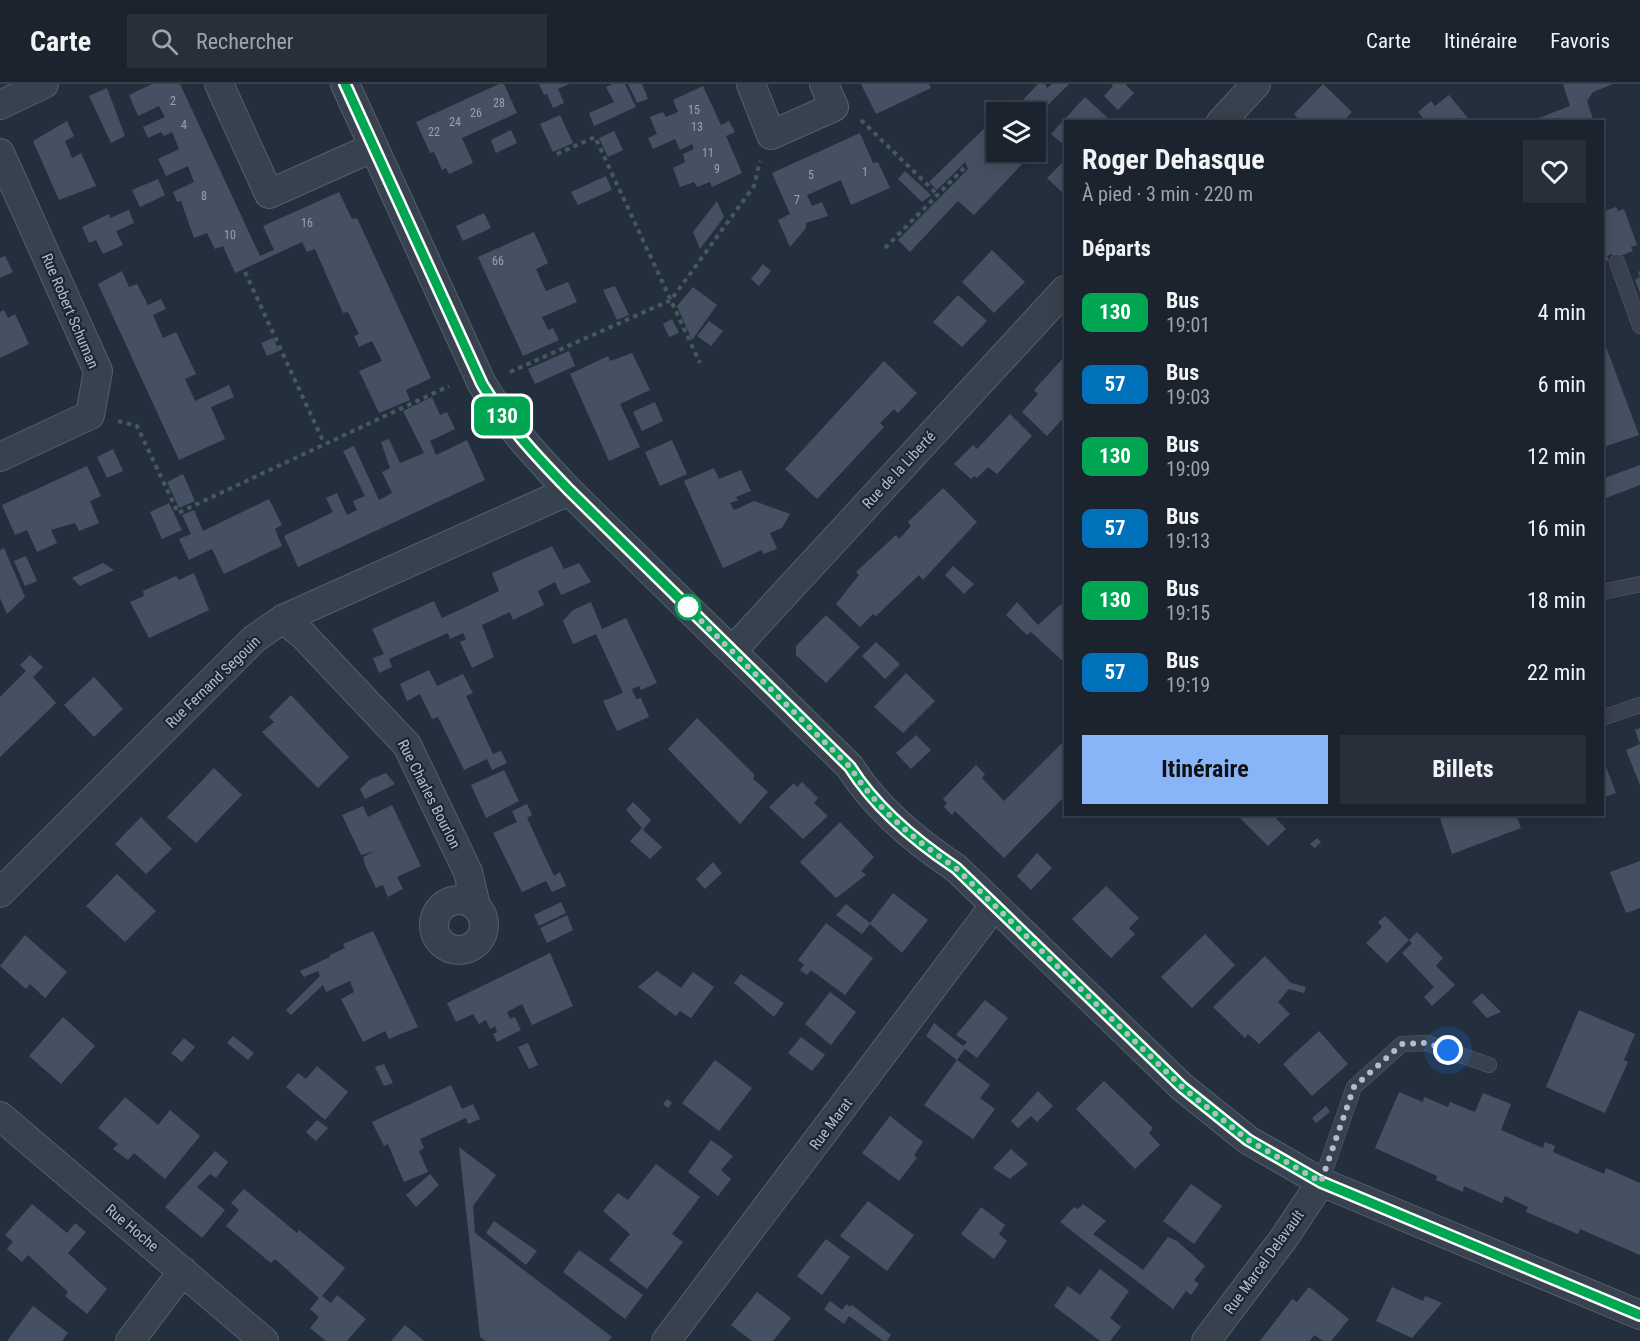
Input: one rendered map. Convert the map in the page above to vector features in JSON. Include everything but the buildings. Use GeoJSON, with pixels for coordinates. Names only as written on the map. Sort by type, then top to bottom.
{"type":"FeatureCollection","features":[{"type":"Feature","properties":{"kind":"street"},"geometry":{"type":"LineString","coordinates":[[0,105],[44,84]]}},
{"type":"Feature","properties":{"kind":"street"},"geometry":{"type":"LineString","coordinates":[[219,84],[269,194],[374,147]]}},
{"type":"Feature","properties":{"kind":"street"},"geometry":{"type":"LineString","coordinates":[[345,84],[479,378],[498,411],[531,452],[850,767],[860,784],[926,848],[956,868],[1182,1087],[1248,1140],[1321,1182],[1640,1315]]}},
{"type":"Feature","properties":{"kind":"street"},"geometry":{"type":"LineString","coordinates":[[751,84],[771,135],[829,95]]}},
{"type":"Feature","properties":{"kind":"street"},"geometry":{"type":"LineString","coordinates":[[1223,120],[1256,84]]}},
{"type":"Feature","properties":{"kind":"street","name":"Rue Robert Schuman"},"geometry":{"type":"LineString","coordinates":[[0,153],[98,371],[90,415]]}},
{"type":"Feature","properties":{"kind":"street","name":"Rue de la Liberté"},"geometry":{"type":"LineString","coordinates":[[732,651],[1064,291]]}},
{"type":"Feature","properties":{"kind":"street"},"geometry":{"type":"LineString","coordinates":[[0,457],[90,415]]}},
{"type":"Feature","properties":{"kind":"street","name":"Rue Fernand Segouin"},"geometry":{"type":"LineString","coordinates":[[0,893],[254,639],[284,619],[569,490]]}},
{"type":"Feature","properties":{"kind":"street","name":"Rue Charles Bourlon"},"geometry":{"type":"LineString","coordinates":[[284,619],[303,635],[407,745],[468,872],[476,906]]}},
{"type":"Feature","properties":{"kind":"street","name":"Rue Marat"},"geometry":{"type":"LineString","coordinates":[[666,1341],[994,906]]}},
{"type":"Feature","properties":{"kind":"street","name":"Rue Hoche"},"geometry":{"type":"LineString","coordinates":[[0,1116],[264,1341]]}},
{"type":"Feature","properties":{"kind":"street","name":"Rue Marcel Delavault"},"geometry":{"type":"LineString","coordinates":[[1206,1341],[1284,1238],[1321,1182]]}},
{"type":"Feature","properties":{"kind":"street"},"geometry":{"type":"LineString","coordinates":[[130,1341],[183,1271]]}},
{"type":"Feature","properties":{"kind":"lane"},"geometry":{"type":"LineString","coordinates":[[1617,262],[1640,326]]}},
{"type":"Feature","properties":{"kind":"lane"},"geometry":{"type":"LineString","coordinates":[[1604,592],[1640,584]]}},
{"type":"Feature","properties":{"kind":"lane"},"geometry":{"type":"LineString","coordinates":[[1604,717],[1640,705]]}},
{"type":"Feature","properties":{"kind":"lane"},"geometry":{"type":"LineString","coordinates":[[1321,1182],[1354,1087],[1402,1044],[1427,1043],[1489,1065]]}},
{"type":"Feature","properties":{"kind":"path"},"geometry":{"type":"LineString","coordinates":[[829,95],[861,120],[938,195]]}},
{"type":"Feature","properties":{"kind":"path"},"geometry":{"type":"LineString","coordinates":[[90,415],[137,426],[178,513],[324,444],[671,300],[754,186],[758,166],[771,135]]}},
{"type":"Feature","properties":{"kind":"path"},"geometry":{"type":"LineString","coordinates":[[557,154],[595,137],[700,363]]}},
{"type":"Feature","properties":{"kind":"path"},"geometry":{"type":"LineString","coordinates":[[885,248],[965,167]]}},
{"type":"Feature","properties":{"kind":"path"},"geometry":{"type":"LineString","coordinates":[[245,272],[324,444]]}},
{"type":"Feature","properties":{"kind":"bus line","name":"130"},"geometry":{"type":"LineString","coordinates":[[345,84],[482,384],[498,411],[531,452],[850,767],[860,784],[926,848],[956,868],[1182,1087],[1248,1140],[1321,1182],[1640,1315]]}},
{"type":"Feature","properties":{"kind":"route"},"geometry":{"type":"LineString","coordinates":[[688,607],[683,603],[850,767],[860,784],[926,848],[956,868],[1182,1087],[1248,1140],[1321,1182],[1354,1087],[1402,1044],[1427,1043],[1448,1050]]}}]}
